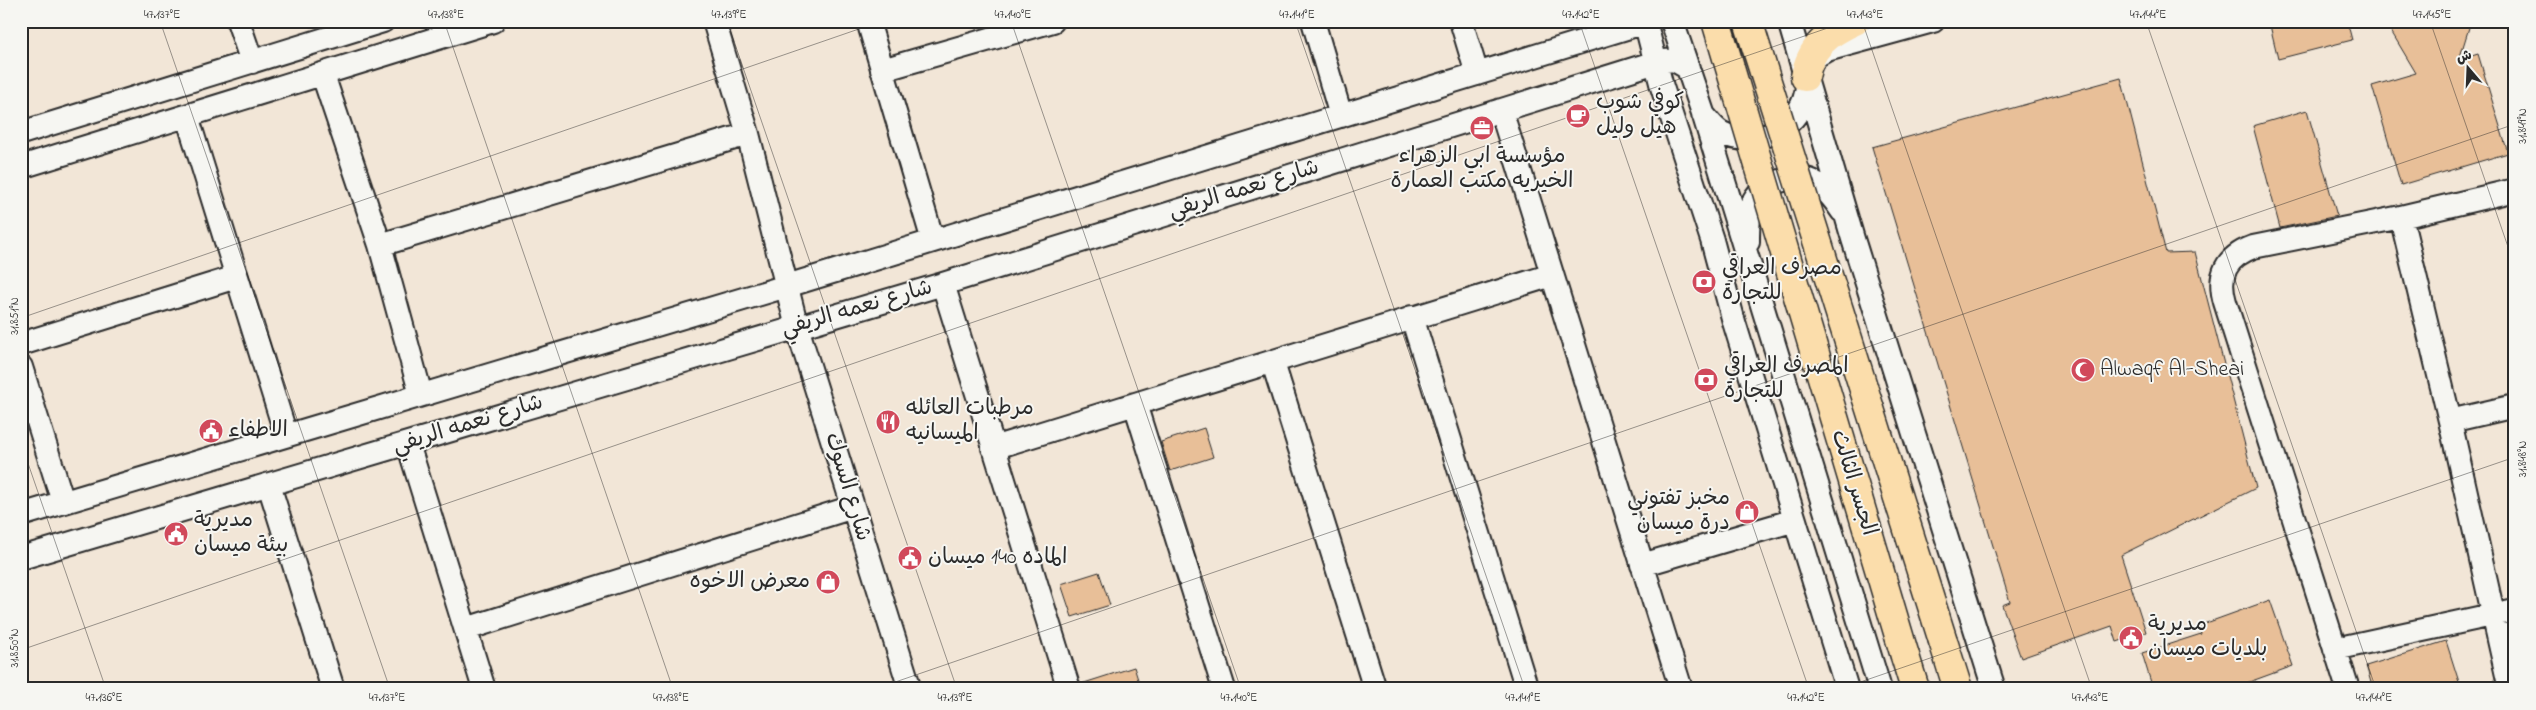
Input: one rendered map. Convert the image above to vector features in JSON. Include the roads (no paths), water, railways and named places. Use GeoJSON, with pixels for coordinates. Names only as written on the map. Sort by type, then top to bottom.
{"type":"FeatureCollection","features":[{"type":"Feature","properties":{"kind":"main road","name":"الجسر الثالث"},"geometry":{"type":"LineString","coordinates":[[1716,21],[1915,689]]}},
{"type":"Feature","properties":{"kind":"main road","name":"الجسر الثالث"},"geometry":{"type":"LineString","coordinates":[[1748,21],[1958,689]]}},
{"type":"Feature","properties":{"kind":"main road"},"geometry":{"type":"LineString","coordinates":[[1806,77],[1814,49],[1828,36],[1855,21]]}},
{"type":"Feature","properties":{"kind":"street"},"geometry":{"type":"LineString","coordinates":[[238,21],[252,62]]}},
{"type":"Feature","properties":{"kind":"street"},"geometry":{"type":"LineString","coordinates":[[21,133],[383,21]]}},
{"type":"Feature","properties":{"kind":"street"},"geometry":{"type":"LineString","coordinates":[[21,167],[493,21]]}},
{"type":"Feature","properties":{"kind":"street","name":"شارع السوك"},"geometry":{"type":"LineString","coordinates":[[714,21],[748,134],[797,327],[910,689]]}},
{"type":"Feature","properties":{"kind":"street"},"geometry":{"type":"LineString","coordinates":[[868,21],[933,240]]}},
{"type":"Feature","properties":{"kind":"street"},"geometry":{"type":"LineString","coordinates":[[882,70],[1053,21]]}},
{"type":"Feature","properties":{"kind":"street"},"geometry":{"type":"LineString","coordinates":[[1313,21],[1341,116]]}},
{"type":"Feature","properties":{"kind":"street"},"geometry":{"type":"LineString","coordinates":[[1462,21],[1477,74]]}},
{"type":"Feature","properties":{"kind":"street"},"geometry":{"type":"LineString","coordinates":[[1672,21],[1703,113],[1880,689]]}},
{"type":"Feature","properties":{"kind":"street"},"geometry":{"type":"LineString","coordinates":[[1789,21],[1853,239],[1994,689]]}},
{"type":"Feature","properties":{"kind":"street"},"geometry":{"type":"LineString","coordinates":[[1703,113],[1721,132],[1737,138],[1756,138],[1769,135],[1796,118],[1806,98],[1806,77],[1818,55],[1827,50],[1933,21]]}},
{"type":"Feature","properties":{"kind":"street"},"geometry":{"type":"LineString","coordinates":[[1646,22],[1656,62],[1847,689]]}},
{"type":"Feature","properties":{"kind":"street","name":"شارع نعمه الريفي"},"geometry":{"type":"LineString","coordinates":[[21,515],[785,285],[1646,22]]}},
{"type":"Feature","properties":{"kind":"street","name":"شارع نعمه الريفي"},"geometry":{"type":"LineString","coordinates":[[21,558],[943,284],[1656,62],[1674,60],[1688,68]]}},
{"type":"Feature","properties":{"kind":"street"},"geometry":{"type":"LineString","coordinates":[[323,74],[380,246],[421,395]]}},
{"type":"Feature","properties":{"kind":"street"},"geometry":{"type":"LineString","coordinates":[[1501,110],[1681,689]]}},
{"type":"Feature","properties":{"kind":"street"},"geometry":{"type":"LineString","coordinates":[[187,116],[286,436]]}},
{"type":"Feature","properties":{"kind":"street"},"geometry":{"type":"LineString","coordinates":[[380,246],[748,134]]}},
{"type":"Feature","properties":{"kind":"street"},"geometry":{"type":"LineString","coordinates":[[1753,274],[1748,247],[1748,225],[1754,199],[1770,185],[1792,178],[1811,180],[1829,193],[1842,210],[1853,239]]}},
{"type":"Feature","properties":{"kind":"street"},"geometry":{"type":"LineString","coordinates":[[2348,689],[2225,302],[2221,288],[2222,274],[2229,261],[2240,252],[2253,247],[2401,217],[2515,190]]}},
{"type":"Feature","properties":{"kind":"street"},"geometry":{"type":"LineString","coordinates":[[2401,217],[2450,421],[2504,612],[2510,689]]}},
{"type":"Feature","properties":{"kind":"street"},"geometry":{"type":"LineString","coordinates":[[993,448],[1273,363],[1412,317],[1552,275]]}},
{"type":"Feature","properties":{"kind":"street"},"geometry":{"type":"LineString","coordinates":[[21,344],[236,277]]}},
{"type":"Feature","properties":{"kind":"street"},"geometry":{"type":"LineString","coordinates":[[943,284],[1069,689]]}},
{"type":"Feature","properties":{"kind":"street"},"geometry":{"type":"LineString","coordinates":[[1412,317],[1527,689]]}},
{"type":"Feature","properties":{"kind":"street"},"geometry":{"type":"LineString","coordinates":[[1273,363],[1375,689]]}},
{"type":"Feature","properties":{"kind":"street"},"geometry":{"type":"LineString","coordinates":[[21,367],[63,502]]}},
{"type":"Feature","properties":{"kind":"street"},"geometry":{"type":"LineString","coordinates":[[1134,404],[1224,689]]}},
{"type":"Feature","properties":{"kind":"street"},"geometry":{"type":"LineString","coordinates":[[2450,421],[2515,406]]}},
{"type":"Feature","properties":{"kind":"street"},"geometry":{"type":"LineString","coordinates":[[408,444],[484,689]]}},
{"type":"Feature","properties":{"kind":"street"},"geometry":{"type":"LineString","coordinates":[[269,485],[333,689]]}},
{"type":"Feature","properties":{"kind":"street"},"geometry":{"type":"LineString","coordinates":[[466,629],[853,507]]}},
{"type":"Feature","properties":{"kind":"street"},"geometry":{"type":"LineString","coordinates":[[1642,564],[1795,520]]}},
{"type":"Feature","properties":{"kind":"street"},"geometry":{"type":"LineString","coordinates":[[2336,649],[2504,612]]}},
{"type":"Feature","properties":{"kind":"place","name":"كوفي شوب هيل وليل"},"geometry":{"type":"Point","coordinates":[1578,116]}},
{"type":"Feature","properties":{"kind":"place","name":"مؤسسة ابي الزهراء الخيريه مكتب العمارة"},"geometry":{"type":"Point","coordinates":[1482,128]}},
{"type":"Feature","properties":{"kind":"place","name":"مصرف العراقي للتجارة"},"geometry":{"type":"Point","coordinates":[1704,282]}},
{"type":"Feature","properties":{"kind":"place","name":"Alwaqf Al-Sheai"},"geometry":{"type":"Point","coordinates":[2083,370]}},
{"type":"Feature","properties":{"kind":"place","name":"المصرف العراقي للتجارة"},"geometry":{"type":"Point","coordinates":[1706,380]}},
{"type":"Feature","properties":{"kind":"place","name":"مرطبات العائله الميسانيه"},"geometry":{"type":"Point","coordinates":[888,422]}},
{"type":"Feature","properties":{"kind":"place","name":"الاطفاء"},"geometry":{"type":"Point","coordinates":[211,431]}},
{"type":"Feature","properties":{"kind":"place","name":"مخبز تفتوني درة ميسان"},"geometry":{"type":"Point","coordinates":[1747,512]}},
{"type":"Feature","properties":{"kind":"place","name":"مديرية بيئة ميسان"},"geometry":{"type":"Point","coordinates":[176,534]}},
{"type":"Feature","properties":{"kind":"place","name":"الماده 140 ميسان"},"geometry":{"type":"Point","coordinates":[910,558]}},
{"type":"Feature","properties":{"kind":"place","name":"معرض الاخوه"},"geometry":{"type":"Point","coordinates":[828,582]}},
{"type":"Feature","properties":{"kind":"place","name":"مديرية بلديات ميسان"},"geometry":{"type":"Point","coordinates":[2131,638]}}]}
